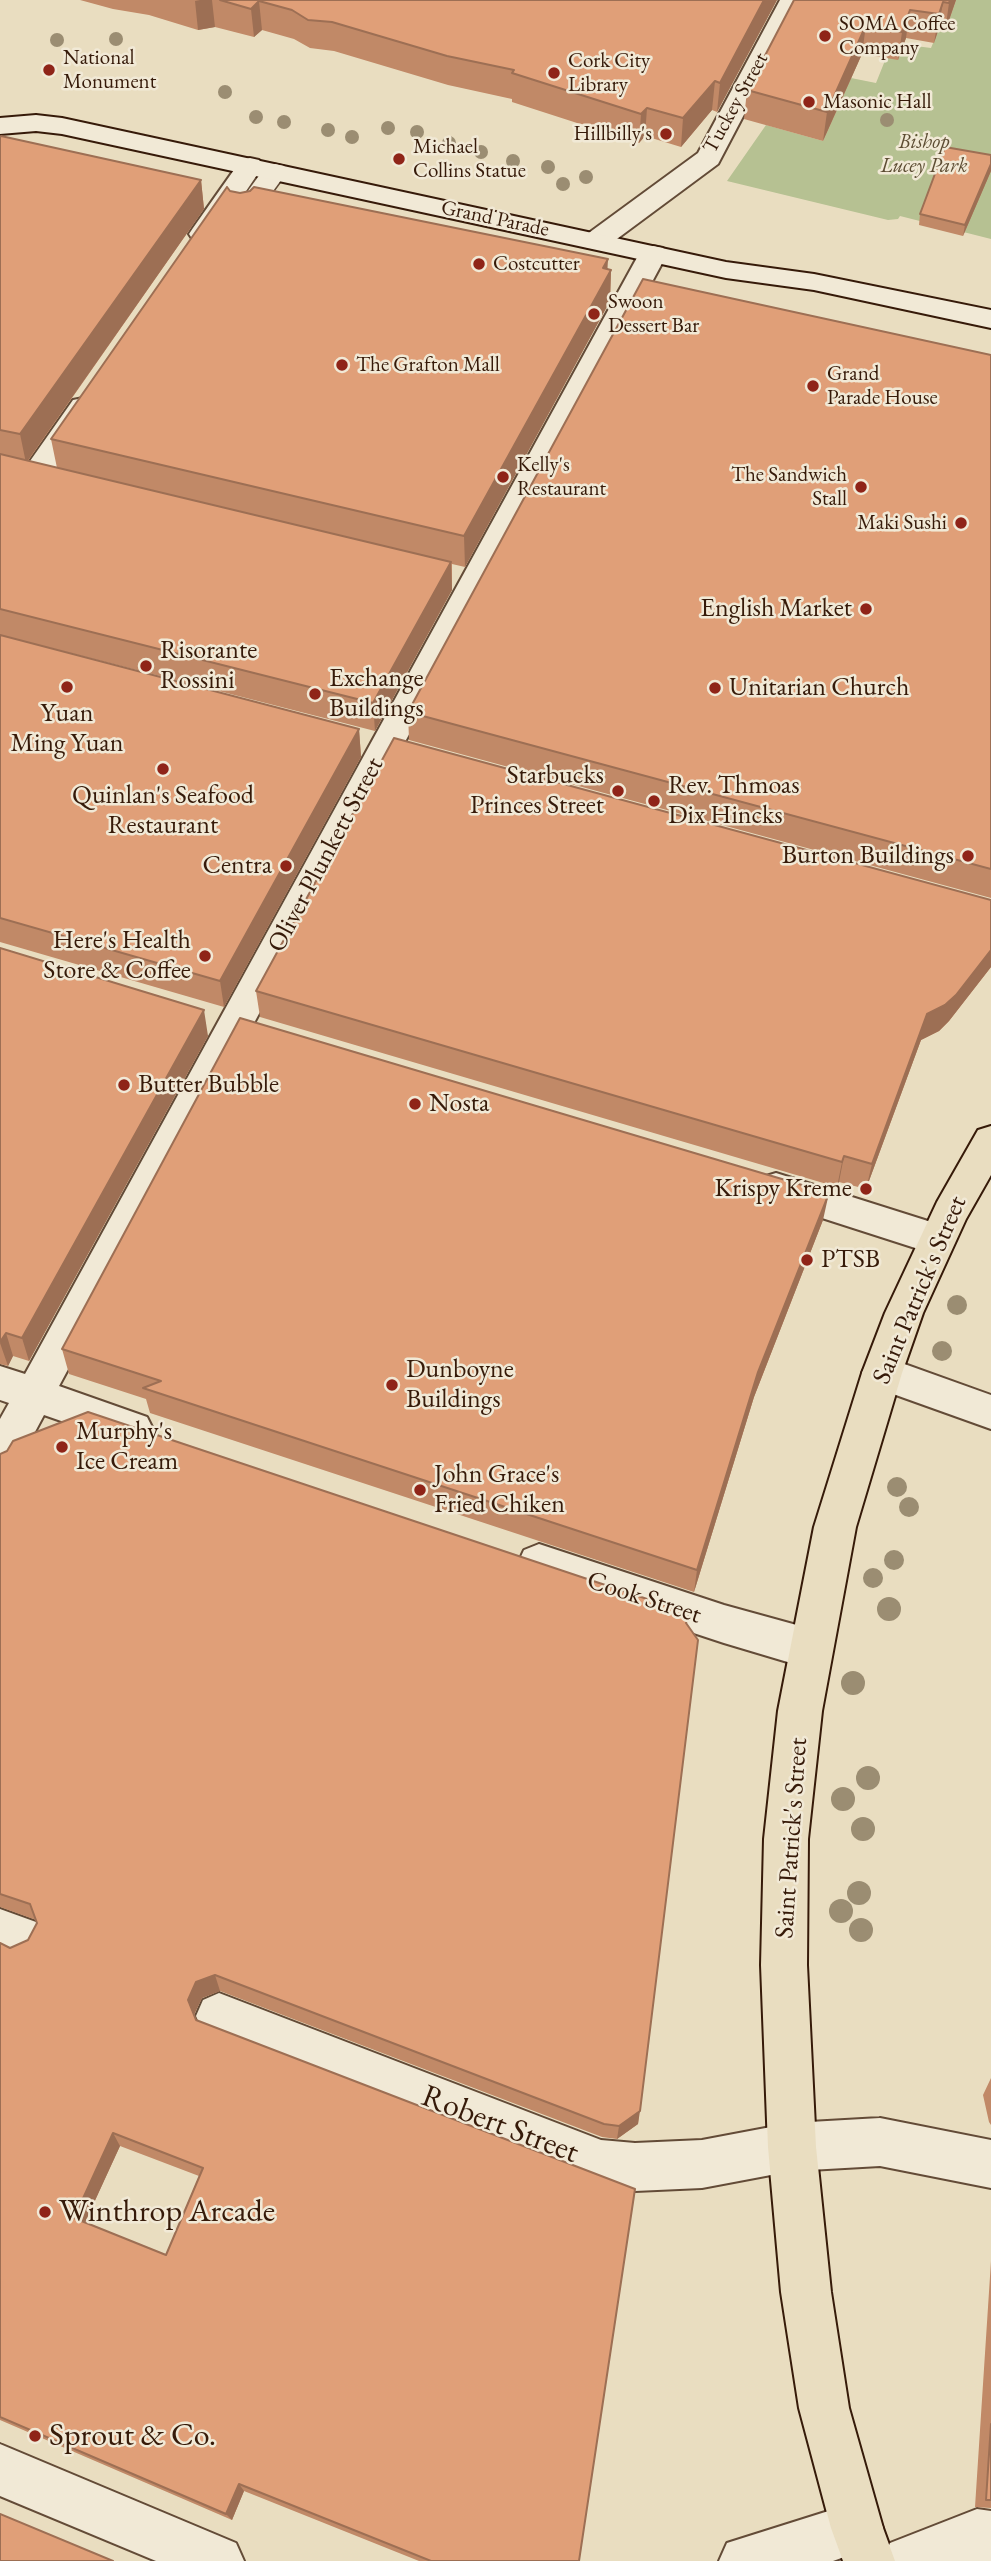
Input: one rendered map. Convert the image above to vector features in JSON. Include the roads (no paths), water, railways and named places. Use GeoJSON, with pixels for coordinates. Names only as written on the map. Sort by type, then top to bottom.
{"type":"FeatureCollection","features":[{"type":"Feature","properties":{"kind":"highway","name":"Saint Patrick's Street"},"geometry":{"type":"LineString","coordinates":[[863,2544],[824,2408],[806,2292],[792,2147],[784,1965],[786,1839],[800,1711],[835,1527],[882,1373],[937,1239],[991,1141]]}},
{"type":"Feature","properties":{"kind":"street","name":"Tuckey Street"},"geometry":{"type":"LineString","coordinates":[[596,241],[709,158],[792,0]]}},
{"type":"Feature","properties":{"kind":"street","name":"Grand Parade"},"geometry":{"type":"LineString","coordinates":[[0,126],[36,123],[62,126],[726,270],[814,282],[991,319]]}},
{"type":"Feature","properties":{"kind":"street"},"geometry":{"type":"LineString","coordinates":[[188,256],[263,168]]}},
{"type":"Feature","properties":{"kind":"street","name":"Oliver Plunkett Street"},"geometry":{"type":"LineString","coordinates":[[0,1458],[17,1390],[235,1026],[386,749],[463,580],[653,254]]}},
{"type":"Feature","properties":{"kind":"street"},"geometry":{"type":"LineString","coordinates":[[36,478],[96,389]]}},
{"type":"Feature","properties":{"kind":"street"},"geometry":{"type":"LineString","coordinates":[[738,1176],[866,1214],[937,1239]]}},
{"type":"Feature","properties":{"kind":"street"},"geometry":{"type":"LineString","coordinates":[[882,1373],[991,1412]]}},
{"type":"Feature","properties":{"kind":"street"},"geometry":{"type":"LineString","coordinates":[[17,1390],[169,1441]]}},
{"type":"Feature","properties":{"kind":"street","name":"Cook Street"},"geometry":{"type":"LineString","coordinates":[[507,1552],[748,1632],[811,1649]]}},
{"type":"Feature","properties":{"kind":"street","name":"Robert Street"},"geometry":{"type":"LineString","coordinates":[[219,2016],[601,2164],[635,2167],[702,2164],[792,2147],[880,2142],[991,2164]]}},
{"type":"Feature","properties":{"kind":"street"},"geometry":{"type":"LineString","coordinates":[[0,2470],[218,2561]]}},
{"type":"Feature","properties":{"kind":"street"},"geometry":{"type":"LineString","coordinates":[[908,2561],[942,2551],[977,2535],[991,2537]]}},
{"type":"Feature","properties":{"kind":"street"},"geometry":{"type":"LineString","coordinates":[[745,2561],[863,2544]]}},
{"type":"Feature","properties":{"kind":"lane"},"geometry":{"type":"LineString","coordinates":[[243,215],[263,168]]}},
{"type":"Feature","properties":{"kind":"place","name":"SOMA Coffee Company"},"geometry":{"type":"Point","coordinates":[825,36]}},
{"type":"Feature","properties":{"kind":"place","name":"National Monument"},"geometry":{"type":"Point","coordinates":[49,70]}},
{"type":"Feature","properties":{"kind":"place","name":"Cork City Library"},"geometry":{"type":"Point","coordinates":[554,73]}},
{"type":"Feature","properties":{"kind":"place","name":"Masonic Hall"},"geometry":{"type":"Point","coordinates":[809,102]}},
{"type":"Feature","properties":{"kind":"place","name":"Hillbilly's"},"geometry":{"type":"Point","coordinates":[666,134]}},
{"type":"Feature","properties":{"kind":"place","name":"Michael Collins Statue"},"geometry":{"type":"Point","coordinates":[399,159]}},
{"type":"Feature","properties":{"kind":"place","name":"Costcutter"},"geometry":{"type":"Point","coordinates":[479,264]}},
{"type":"Feature","properties":{"kind":"place","name":"Swoon Dessert Bar"},"geometry":{"type":"Point","coordinates":[594,314]}},
{"type":"Feature","properties":{"kind":"place","name":"The Grafton Mall"},"geometry":{"type":"Point","coordinates":[342,365]}},
{"type":"Feature","properties":{"kind":"place","name":"Grand Parade House"},"geometry":{"type":"Point","coordinates":[813,386]}},
{"type":"Feature","properties":{"kind":"place","name":"Kelly's Restaurant"},"geometry":{"type":"Point","coordinates":[503,477]}},
{"type":"Feature","properties":{"kind":"place","name":"The Sandwich Stall"},"geometry":{"type":"Point","coordinates":[861,487]}},
{"type":"Feature","properties":{"kind":"place","name":"Maki Sushi"},"geometry":{"type":"Point","coordinates":[961,523]}},
{"type":"Feature","properties":{"kind":"place","name":"English Market"},"geometry":{"type":"Point","coordinates":[866,609]}},
{"type":"Feature","properties":{"kind":"place","name":"Risorante Rossini"},"geometry":{"type":"Point","coordinates":[146,666]}},
{"type":"Feature","properties":{"kind":"place","name":"Yuan Ming Yuan"},"geometry":{"type":"Point","coordinates":[67,687]}},
{"type":"Feature","properties":{"kind":"place","name":"Unitarian Church"},"geometry":{"type":"Point","coordinates":[715,688]}},
{"type":"Feature","properties":{"kind":"place","name":"Exchange Buildings"},"geometry":{"type":"Point","coordinates":[315,694]}},
{"type":"Feature","properties":{"kind":"place","name":"Quinlan's Seafood Restaurant"},"geometry":{"type":"Point","coordinates":[163,769]}},
{"type":"Feature","properties":{"kind":"place","name":"Starbucks Princes Street"},"geometry":{"type":"Point","coordinates":[618,791]}},
{"type":"Feature","properties":{"kind":"place","name":"Rev. Thmoas Dix Hincks"},"geometry":{"type":"Point","coordinates":[654,801]}},
{"type":"Feature","properties":{"kind":"place","name":"Burton Buildings"},"geometry":{"type":"Point","coordinates":[968,856]}},
{"type":"Feature","properties":{"kind":"place","name":"Centra"},"geometry":{"type":"Point","coordinates":[286,866]}},
{"type":"Feature","properties":{"kind":"place","name":"Here's Health Store & Coffee"},"geometry":{"type":"Point","coordinates":[205,956]}},
{"type":"Feature","properties":{"kind":"place","name":"Butter Bubble"},"geometry":{"type":"Point","coordinates":[124,1085]}},
{"type":"Feature","properties":{"kind":"place","name":"Nosta"},"geometry":{"type":"Point","coordinates":[415,1104]}},
{"type":"Feature","properties":{"kind":"place","name":"Krispy Kreme"},"geometry":{"type":"Point","coordinates":[866,1189]}},
{"type":"Feature","properties":{"kind":"place","name":"PTSB"},"geometry":{"type":"Point","coordinates":[807,1260]}},
{"type":"Feature","properties":{"kind":"place","name":"Dunboyne Buildings"},"geometry":{"type":"Point","coordinates":[392,1385]}},
{"type":"Feature","properties":{"kind":"place","name":"Murphy's Ice Cream"},"geometry":{"type":"Point","coordinates":[62,1447]}},
{"type":"Feature","properties":{"kind":"place","name":"John Grace's Fried Chiken"},"geometry":{"type":"Point","coordinates":[420,1490]}},
{"type":"Feature","properties":{"kind":"place","name":"Winthrop Arcade"},"geometry":{"type":"Point","coordinates":[45,2212]}},
{"type":"Feature","properties":{"kind":"place","name":"Sprout & Co."},"geometry":{"type":"Point","coordinates":[35,2436]}},
{"type":"Feature","properties":{"kind":"park label","name":"Bishop Lucey Park"},"geometry":{"type":"Point","coordinates":[924,154]}}]}
